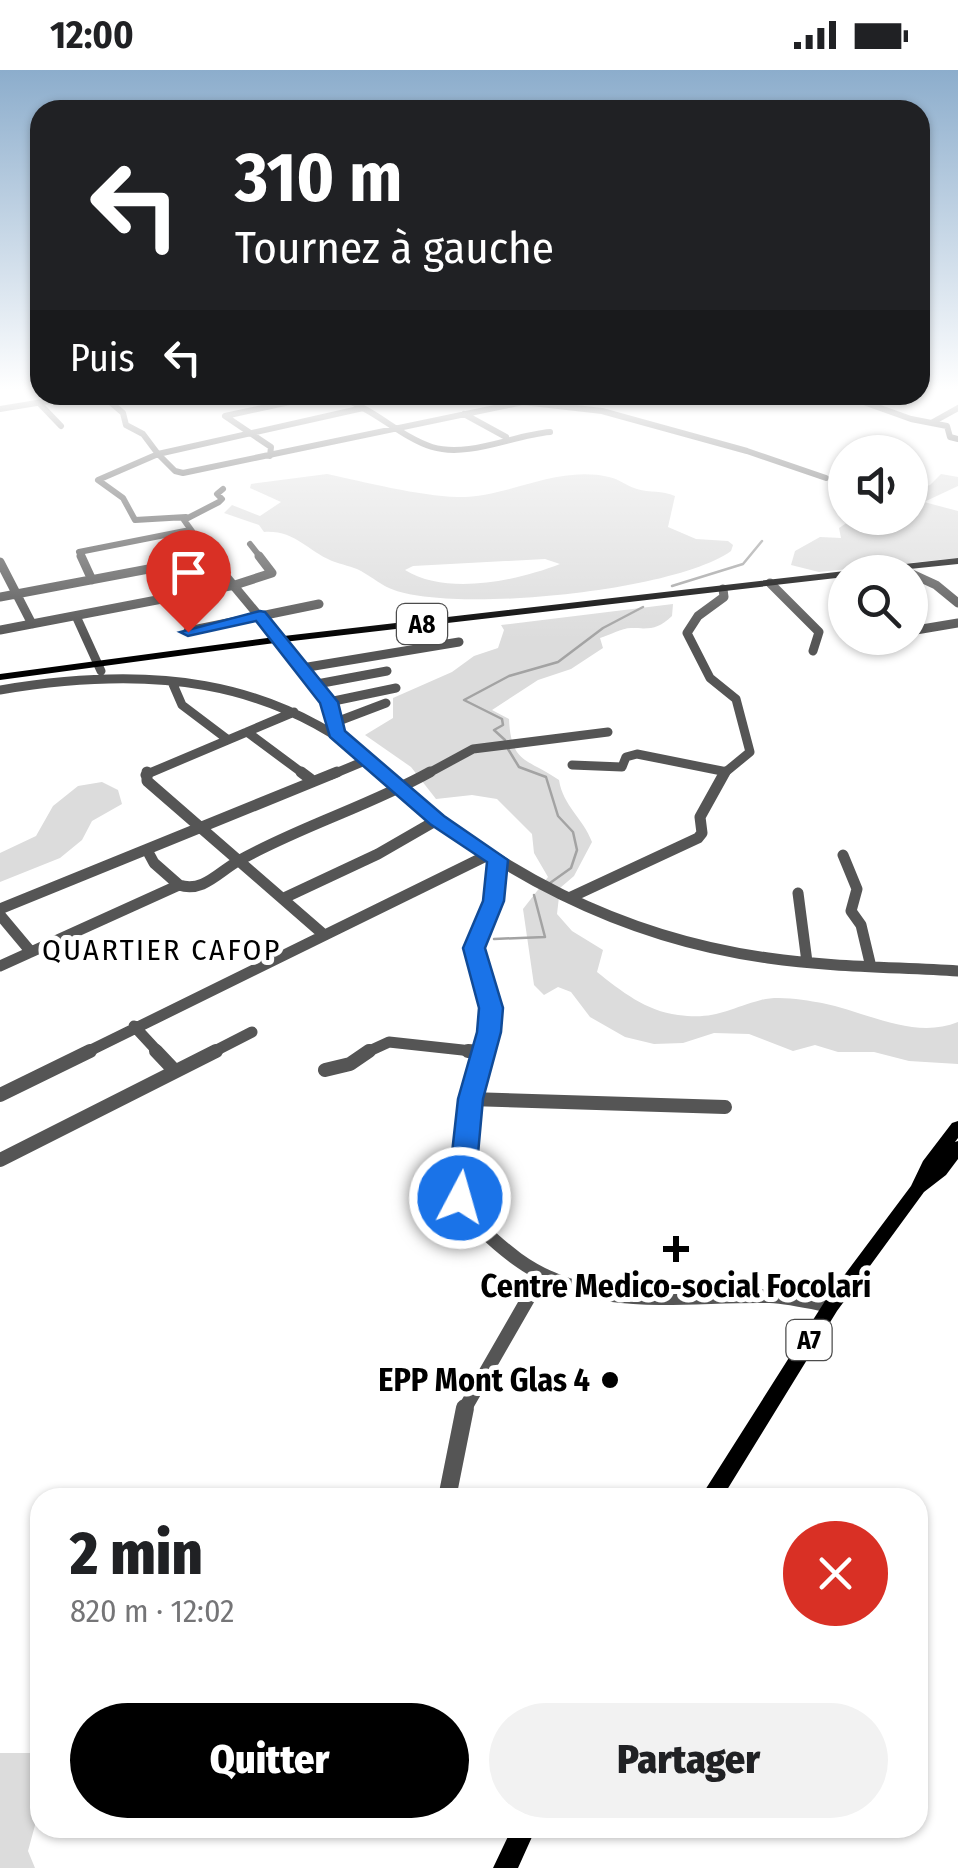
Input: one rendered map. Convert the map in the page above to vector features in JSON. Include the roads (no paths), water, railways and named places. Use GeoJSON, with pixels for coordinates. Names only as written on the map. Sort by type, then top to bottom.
{"type":"FeatureCollection","features":[{"type":"Feature","properties":{"kind":"main road"},"geometry":{"type":"LineString","coordinates":[[928,565],[958,561]]}},
{"type":"Feature","properties":{"kind":"main road","name":"A8"},"geometry":{"type":"LineString","coordinates":[[0,677],[275,640],[828,576]]}},
{"type":"Feature","properties":{"kind":"main road","name":"A7"},"geometry":{"type":"LineString","coordinates":[[918,1190],[929,1165],[958,1127]]}},
{"type":"Feature","properties":{"kind":"main road","name":"A7"},"geometry":{"type":"LineString","coordinates":[[716,1488],[831,1306],[918,1190],[940,1171],[958,1147]]}},
{"type":"Feature","properties":{"kind":"main road"},"geometry":{"type":"LineString","coordinates":[[504,1868],[519,1838]]}},
{"type":"Feature","properties":{"kind":"street"},"geometry":{"type":"LineString","coordinates":[[117,472],[98,480],[123,498],[135,520],[186,517],[217,504],[222,499],[217,494],[223,488]]}},
{"type":"Feature","properties":{"kind":"street"},"geometry":{"type":"LineString","coordinates":[[809,472],[826,478]]}},
{"type":"Feature","properties":{"kind":"street"},"geometry":{"type":"LineString","coordinates":[[186,517],[190,530],[275,640],[317,684],[329,702],[336,728]]}},
{"type":"Feature","properties":{"kind":"street"},"geometry":{"type":"LineString","coordinates":[[92,580],[78,552],[190,530]]}},
{"type":"Feature","properties":{"kind":"street"},"geometry":{"type":"LineString","coordinates":[[0,630],[235,584],[272,573],[250,544]]}},
{"type":"Feature","properties":{"kind":"street"},"geometry":{"type":"LineString","coordinates":[[0,597],[212,557]]}},
{"type":"Feature","properties":{"kind":"street"},"geometry":{"type":"LineString","coordinates":[[0,562],[32,624]]}},
{"type":"Feature","properties":{"kind":"street"},"geometry":{"type":"LineString","coordinates":[[928,581],[958,603]]}},
{"type":"Feature","properties":{"kind":"street"},"geometry":{"type":"LineString","coordinates":[[770,583],[819,632],[814,651]]}},
{"type":"Feature","properties":{"kind":"street"},"geometry":{"type":"LineString","coordinates":[[568,898],[698,838],[702,833],[700,817],[722,771],[744,759],[750,746],[741,728],[736,699],[710,678],[688,633],[698,616],[724,598],[723,589]]}},
{"type":"Feature","properties":{"kind":"street"},"geometry":{"type":"LineString","coordinates":[[188,632],[319,604]]}},
{"type":"Feature","properties":{"kind":"street"},"geometry":{"type":"LineString","coordinates":[[76,616],[105,678]]}},
{"type":"Feature","properties":{"kind":"street"},"geometry":{"type":"LineString","coordinates":[[928,628],[958,624]]}},
{"type":"Feature","properties":{"kind":"street"},"geometry":{"type":"LineString","coordinates":[[302,668],[459,642]]}},
{"type":"Feature","properties":{"kind":"street"},"geometry":{"type":"LineString","coordinates":[[317,684],[387,670]]}},
{"type":"Feature","properties":{"kind":"street"},"geometry":{"type":"LineString","coordinates":[[0,690],[105,678],[230,691],[336,728],[437,820],[493,858],[568,898],[682,939],[742,954],[807,962],[958,970]]}},
{"type":"Feature","properties":{"kind":"street"},"geometry":{"type":"LineString","coordinates":[[172,682],[182,705],[227,739]]}},
{"type":"Feature","properties":{"kind":"street"},"geometry":{"type":"LineString","coordinates":[[329,702],[396,688]]}},
{"type":"Feature","properties":{"kind":"street"},"geometry":{"type":"LineString","coordinates":[[336,728],[386,703]]}},
{"type":"Feature","properties":{"kind":"street"},"geometry":{"type":"LineString","coordinates":[[294,712],[144,773],[147,781],[323,934]]}},
{"type":"Feature","properties":{"kind":"street"},"geometry":{"type":"LineString","coordinates":[[247,732],[313,781]]}},
{"type":"Feature","properties":{"kind":"street"},"geometry":{"type":"LineString","coordinates":[[147,850],[154,863],[179,885],[196,888],[240,860],[401,788],[473,749],[608,732]]}},
{"type":"Feature","properties":{"kind":"street"},"geometry":{"type":"LineString","coordinates":[[572,765],[622,767],[626,756],[637,754],[722,771]]}},
{"type":"Feature","properties":{"kind":"street"},"geometry":{"type":"LineString","coordinates":[[31,952],[0,912],[368,760]]}},
{"type":"Feature","properties":{"kind":"street"},"geometry":{"type":"LineString","coordinates":[[284,898],[378,854],[437,820]]}},
{"type":"Feature","properties":{"kind":"street"},"geometry":{"type":"LineString","coordinates":[[843,854],[857,889],[850,911],[862,930],[871,966]]}},
{"type":"Feature","properties":{"kind":"street"},"geometry":{"type":"LineString","coordinates":[[0,1095],[323,934],[493,858]]}},
{"type":"Feature","properties":{"kind":"street"},"geometry":{"type":"LineString","coordinates":[[493,858],[494,901],[474,948],[491,1008],[489,1032],[470,1099],[460,1198],[471,1218],[489,1238],[541,1276],[588,1294],[618,1298],[776,1296],[831,1306]]}},
{"type":"Feature","properties":{"kind":"street"},"geometry":{"type":"LineString","coordinates":[[0,966],[179,885]]}},
{"type":"Feature","properties":{"kind":"street"},"geometry":{"type":"LineString","coordinates":[[798,893],[807,962]]}},
{"type":"Feature","properties":{"kind":"street"},"geometry":{"type":"LineString","coordinates":[[134,1026],[174,1070]]}},
{"type":"Feature","properties":{"kind":"street"},"geometry":{"type":"LineString","coordinates":[[0,1160],[252,1032]]}},
{"type":"Feature","properties":{"kind":"street"},"geometry":{"type":"LineString","coordinates":[[325,1070],[350,1064],[378,1044],[388,1042],[481,1052]]}},
{"type":"Feature","properties":{"kind":"street"},"geometry":{"type":"LineString","coordinates":[[470,1099],[725,1107]]}},
{"type":"Feature","properties":{"kind":"street"},"geometry":{"type":"LineString","coordinates":[[449,1488],[466,1402],[541,1276]]}},
{"type":"Feature","properties":{"kind":"waterway"},"geometry":{"type":"LineString","coordinates":[[672,586],[743,564],[762,541]]}},
{"type":"Feature","properties":{"kind":"waterway"},"geometry":{"type":"LineString","coordinates":[[505,740],[494,730],[503,725],[502,719],[464,700],[509,676],[558,662],[603,628],[643,607]]}},
{"type":"Feature","properties":{"kind":"waterway"},"geometry":{"type":"LineString","coordinates":[[508,749],[519,767],[546,777],[558,816],[573,832],[577,850],[571,868],[550,883]]}},
{"type":"Feature","properties":{"kind":"waterway"},"geometry":{"type":"LineString","coordinates":[[494,939],[545,937],[534,895]]}},
{"type":"Feature","properties":{"kind":"place","name":"Centre Medico-social Focolari"},"geometry":{"type":"Point","coordinates":[676,1249]}},
{"type":"Feature","properties":{"kind":"place","name":"EPP Mont Glas 4"},"geometry":{"type":"Point","coordinates":[610,1380]}},
{"type":"Feature","properties":{"kind":"district","name":"QUARTIER CAFOP"},"geometry":{"type":"Point","coordinates":[162,950]}}]}
